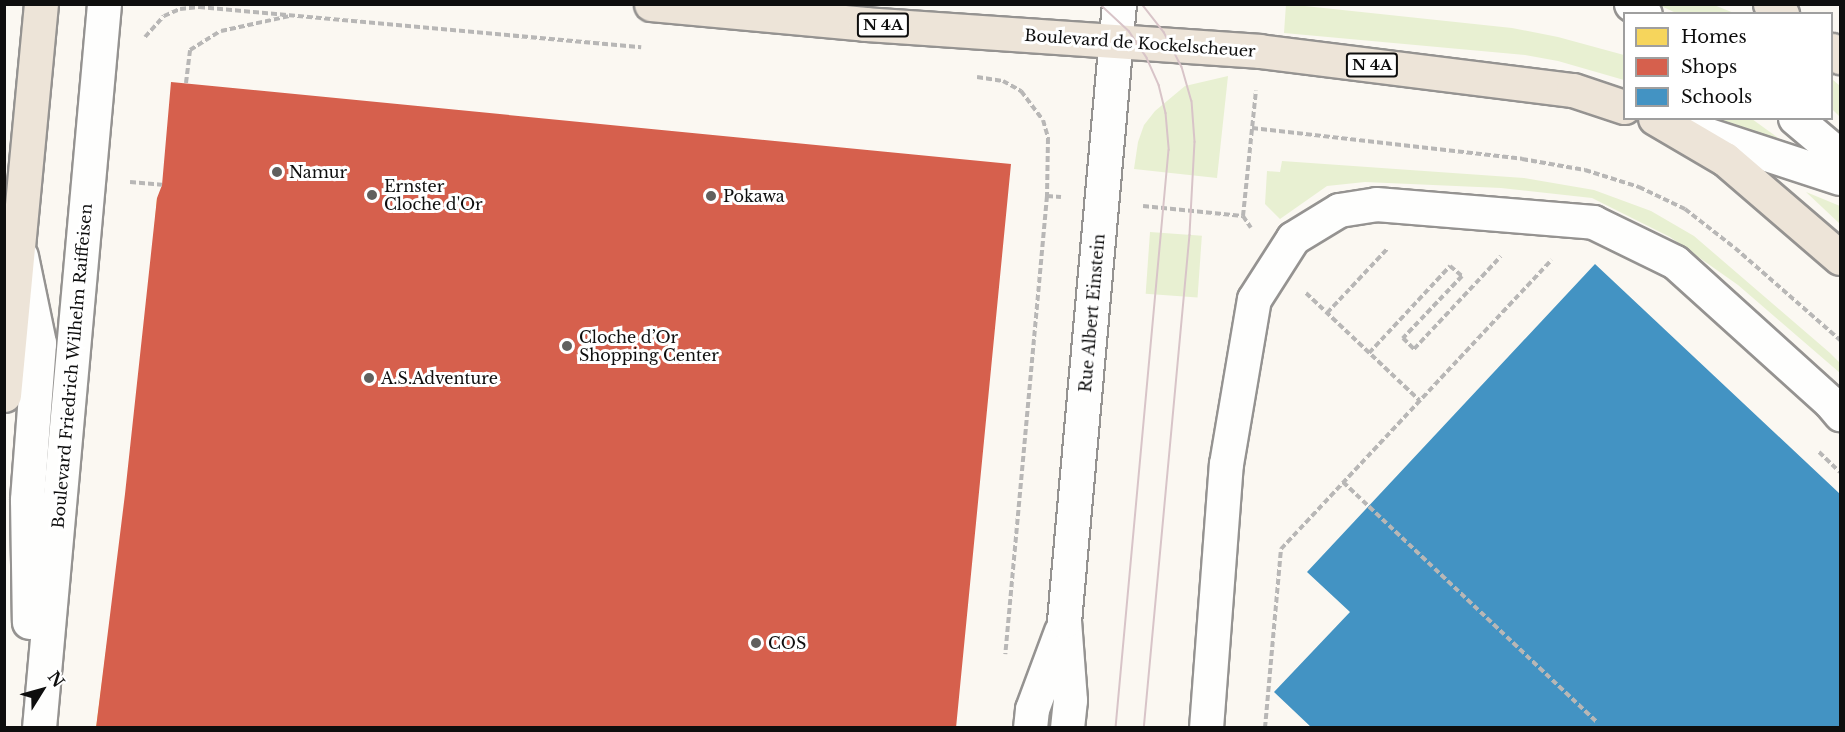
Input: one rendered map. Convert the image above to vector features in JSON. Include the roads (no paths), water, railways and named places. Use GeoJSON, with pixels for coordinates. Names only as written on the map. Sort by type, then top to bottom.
{"type":"FeatureCollection","features":[{"type":"Feature","properties":{"kind":"main road","name":"Boulevard Friedrich Wilhelm Raiffeisen"},"geometry":{"type":"LineString","coordinates":[[4,395],[41,4]]}},
{"type":"Feature","properties":{"kind":"main road","name":"Boulevard de Kockelscheuer"},"geometry":{"type":"LineString","coordinates":[[651,4],[865,24],[1259,51],[1561,89],[1623,107]]}},
{"type":"Feature","properties":{"kind":"main road"},"geometry":{"type":"LineString","coordinates":[[1660,120],[1725,159],[1840,258]]}},
{"type":"Feature","properties":{"kind":"street","name":"Boulevard Friedrich Wilhelm Raiffeisen"},"geometry":{"type":"LineString","coordinates":[[39,728],[104,4]]}},
{"type":"Feature","properties":{"kind":"street","name":"Rue Albert Einstein"},"geometry":{"type":"LineString","coordinates":[[1067,728],[1070,700],[1064,621],[1119,4]]}},
{"type":"Feature","properties":{"kind":"street"},"geometry":{"type":"LineString","coordinates":[[1663,120],[1840,178]]}},
{"type":"Feature","properties":{"kind":"street"},"geometry":{"type":"LineString","coordinates":[[1797,120],[1840,156]]}},
{"type":"Feature","properties":{"kind":"street"},"geometry":{"type":"LineString","coordinates":[[1206,728],[1226,464],[1254,299],[1293,238],[1339,210],[1376,204],[1593,222],[1675,262],[1830,402],[1840,414]]}},
{"type":"Feature","properties":{"kind":"street","name":"Boulevard Friedrich Wilhelm Raiffeisen"},"geometry":{"type":"LineString","coordinates":[[19,246],[39,343],[27,500],[31,602],[23,692],[30,728]]}},
{"type":"Feature","properties":{"kind":"street","name":"Rue Albert Einstein"},"geometry":{"type":"LineString","coordinates":[[1030,728],[1032,709],[1064,621]]}},
{"type":"Feature","properties":{"kind":"tram line"},"geometry":{"type":"LineString","coordinates":[[1100,4],[1129,31],[1147,58],[1159,85],[1166,113],[1169,150],[1116,728]]}},
{"type":"Feature","properties":{"kind":"tram line"},"geometry":{"type":"LineString","coordinates":[[1142,4],[1164,32],[1182,67],[1192,101],[1195,142],[1190,235],[1144,728]]}},
{"type":"Feature","properties":{"kind":"place","name":"Namur"},"geometry":{"type":"Point","coordinates":[277,172]}},
{"type":"Feature","properties":{"kind":"place","name":"Ernster Cloche d'Or"},"geometry":{"type":"Point","coordinates":[372,195]}},
{"type":"Feature","properties":{"kind":"place","name":"Pokawa"},"geometry":{"type":"Point","coordinates":[711,196]}},
{"type":"Feature","properties":{"kind":"place","name":"Cloche d’Or Shopping Center"},"geometry":{"type":"Point","coordinates":[567,346]}},
{"type":"Feature","properties":{"kind":"place","name":"A.S.Adventure"},"geometry":{"type":"Point","coordinates":[369,378]}},
{"type":"Feature","properties":{"kind":"place","name":"COS"},"geometry":{"type":"Point","coordinates":[756,643]}}]}
